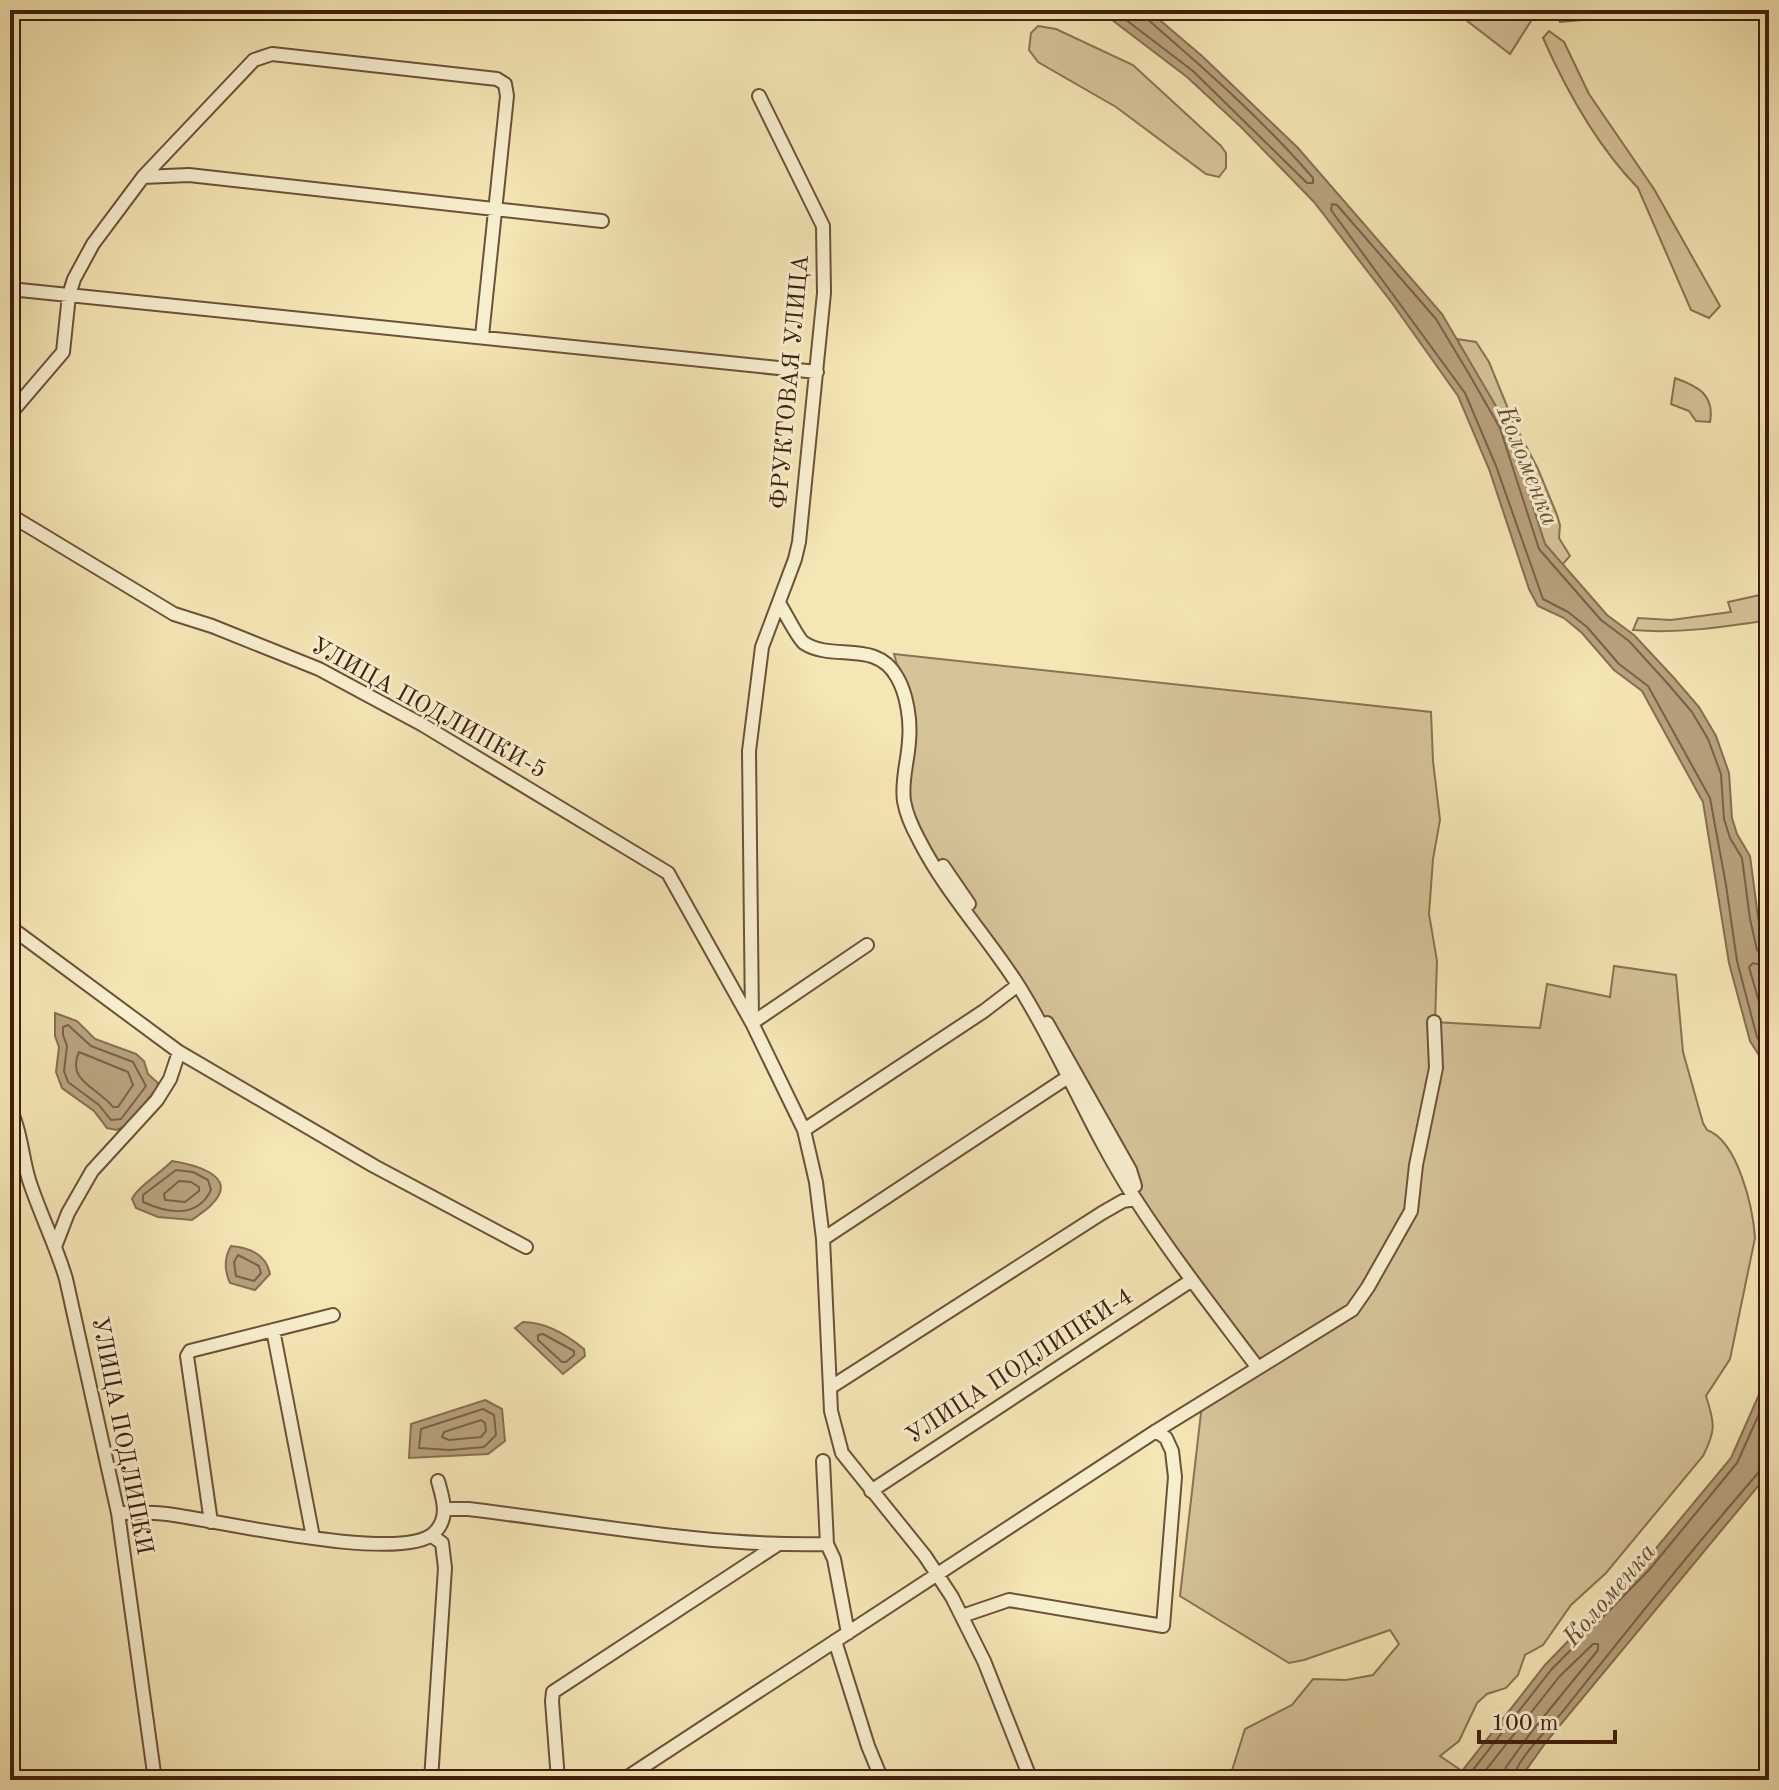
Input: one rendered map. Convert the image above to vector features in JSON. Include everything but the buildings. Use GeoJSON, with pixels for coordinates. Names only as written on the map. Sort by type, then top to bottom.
{"type":"FeatureCollection","features":[{"type":"Feature","properties":{"kind":"street"},"geometry":{"type":"LineString","coordinates":[[10,414],[63,352],[69,295],[93,244],[143,177],[254,60],[272,54],[497,79],[505,84],[507,96],[482,336]]}},
{"type":"Feature","properties":{"kind":"street","name":"ФРУКТОВАЯ УЛИЦА"},"geometry":{"type":"LineString","coordinates":[[752,1023],[749,751],[762,647],[799,542],[824,293],[823,226],[759,96]]}},
{"type":"Feature","properties":{"kind":"street"},"geometry":{"type":"LineString","coordinates":[[143,177],[189,175],[602,221]]}},
{"type":"Feature","properties":{"kind":"street"},"geometry":{"type":"LineString","coordinates":[[10,289],[817,372]]}},
{"type":"Feature","properties":{"kind":"street","name":"УЛИЦА ПОДЛИПКИ-5"},"geometry":{"type":"LineString","coordinates":[[10,515],[174,614],[319,669],[423,725],[668,873],[752,1023]]}},
{"type":"Feature","properties":{"kind":"street"},"geometry":{"type":"LineString","coordinates":[[779,603],[798,638],[804,643],[813,648],[870,655],[884,661],[896,674],[905,694],[910,738],[903,780],[904,802],[918,839],[945,886],[1018,985],[1139,1203],[1258,1368]]}},
{"type":"Feature","properties":{"kind":"street"},"geometry":{"type":"LineString","coordinates":[[904,802],[950,877],[1014,968],[1073,1065],[1130,1170],[1139,1203]]}},
{"type":"Feature","properties":{"kind":"street"},"geometry":{"type":"LineString","coordinates":[[10,927],[179,1052],[374,1166],[526,1247]]}},
{"type":"Feature","properties":{"kind":"street"},"geometry":{"type":"LineString","coordinates":[[867,945],[752,1023],[804,1130],[816,1182],[823,1239],[831,1411],[842,1453],[925,1556],[962,1616],[984,1661],[1031,1780]]}},
{"type":"Feature","properties":{"kind":"street"},"geometry":{"type":"LineString","coordinates":[[804,1130],[984,1011],[1018,985]]}},
{"type":"Feature","properties":{"kind":"street"},"geometry":{"type":"LineString","coordinates":[[623,1780],[1156,1431],[1352,1310],[1404,1228],[1411,1211],[1416,1165],[1436,1068],[1434,1022]]}},
{"type":"Feature","properties":{"kind":"street"},"geometry":{"type":"LineString","coordinates":[[56,1244],[68,1213],[92,1171],[157,1100],[170,1079],[179,1052]]}},
{"type":"Feature","properties":{"kind":"street"},"geometry":{"type":"LineString","coordinates":[[823,1239],[1068,1077]]}},
{"type":"Feature","properties":{"kind":"street","name":"УЛИЦА ПОДЛИПКИ"},"geometry":{"type":"LineString","coordinates":[[10,1109],[29,1181],[56,1244],[66,1279],[118,1513],[155,1780]]}},
{"type":"Feature","properties":{"kind":"street"},"geometry":{"type":"LineString","coordinates":[[831,1387],[1102,1213],[1123,1201],[1139,1203]]}},
{"type":"Feature","properties":{"kind":"street","name":"УЛИЦА ПОДЛИПКИ-4"},"geometry":{"type":"LineString","coordinates":[[871,1491],[1192,1280]]}},
{"type":"Feature","properties":{"kind":"street"},"geometry":{"type":"LineString","coordinates":[[211,1522],[187,1356],[190,1351],[333,1315]]}},
{"type":"Feature","properties":{"kind":"street"},"geometry":{"type":"LineString","coordinates":[[273,1330],[313,1537]]}},
{"type":"Feature","properties":{"kind":"street"},"geometry":{"type":"LineString","coordinates":[[962,1616],[1009,1600],[1163,1626],[1175,1477],[1172,1451],[1166,1438],[1156,1431]]}},
{"type":"Feature","properties":{"kind":"street"},"geometry":{"type":"LineString","coordinates":[[823,1461],[827,1544],[834,1559],[848,1633]]}},
{"type":"Feature","properties":{"kind":"street"},"geometry":{"type":"LineString","coordinates":[[118,1513],[164,1513],[356,1544],[407,1543],[432,1536],[442,1524],[445,1509],[438,1481]]}},
{"type":"Feature","properties":{"kind":"street"},"geometry":{"type":"LineString","coordinates":[[445,1509],[777,1545],[827,1544]]}},
{"type":"Feature","properties":{"kind":"street"},"geometry":{"type":"LineString","coordinates":[[431,1780],[445,1568],[442,1543],[432,1536]]}},
{"type":"Feature","properties":{"kind":"street"},"geometry":{"type":"LineString","coordinates":[[558,1780],[553,1692],[777,1545]]}},
{"type":"Feature","properties":{"kind":"street"},"geometry":{"type":"LineString","coordinates":[[835,1641],[882,1780]]}},
{"type":"Feature","properties":{"kind":"shaded area"},"geometry":{"type":"Polygon","coordinates":[[[1453,10],[1538,10],[1510,54],[1453,10]]]}},
{"type":"Feature","properties":{"kind":"shaded area"},"geometry":{"type":"Polygon","coordinates":[[[1554,10],[1697,10],[1560,22],[1554,10]]]}},
{"type":"Feature","properties":{"kind":"shaded area"},"geometry":{"type":"Polygon","coordinates":[[[1038,26],[1056,29],[1133,65],[1221,146],[1226,153],[1226,168],[1219,177],[1206,174],[1116,107],[1038,62],[1029,50],[1031,33],[1038,26]]]}},
{"type":"Feature","properties":{"kind":"shaded area"},"geometry":{"type":"Polygon","coordinates":[[[1549,31],[1564,42],[1589,94],[1654,189],[1720,306],[1709,318],[1691,310],[1638,188],[1596,136],[1562,78],[1543,38],[1549,31]]]}},
{"type":"Feature","properties":{"kind":"shaded area"},"geometry":{"type":"Polygon","coordinates":[[[1457,339],[1476,342],[1489,362],[1557,515],[1559,538],[1570,556],[1562,565],[1545,544],[1527,492],[1457,339]]]}},
{"type":"Feature","properties":{"kind":"shaded area"},"geometry":{"type":"Polygon","coordinates":[[[1675,378],[1703,392],[1710,404],[1710,422],[1696,421],[1689,411],[1671,404],[1675,378]]]}},
{"type":"Feature","properties":{"kind":"shaded area"},"geometry":{"type":"Polygon","coordinates":[[[1769,593],[1769,620],[1684,630],[1633,630],[1638,618],[1671,620],[1731,612],[1728,602],[1769,593]]]}},
{"type":"Feature","properties":{"kind":"shaded area"},"geometry":{"type":"Polygon","coordinates":[[[894,654],[1431,712],[1440,820],[1433,859],[1429,914],[1437,961],[1435,1022],[1540,1028],[1547,984],[1610,997],[1614,966],[1676,975],[1683,1052],[1703,1123],[1727,1147],[1735,1161],[1747,1194],[1755,1238],[1730,1359],[1706,1396],[1712,1433],[1703,1456],[1606,1573],[1571,1605],[1543,1645],[1525,1655],[1518,1675],[1506,1688],[1487,1694],[1477,1703],[1459,1741],[1440,1756],[1462,1771],[1455,1780],[1229,1780],[1245,1729],[1292,1705],[1313,1679],[1346,1680],[1373,1675],[1399,1644],[1390,1630],[1289,1663],[1180,1596],[1202,1404],[1258,1368],[1161,1237],[1018,985],[937,864],[906,796],[905,694],[894,654]]]}},
{"type":"Feature","properties":{"kind":"water"},"geometry":{"type":"Polygon","coordinates":[[[1099,10],[1148,10],[1202,56],[1298,148],[1442,314],[1507,425],[1545,544],[1607,615],[1634,635],[1699,707],[1716,736],[1729,773],[1732,818],[1750,856],[1758,917],[1769,959],[1769,1071],[1750,1041],[1729,963],[1703,802],[1642,691],[1614,670],[1582,633],[1564,618],[1538,606],[1529,589],[1489,469],[1458,396],[1392,303],[1314,202],[1187,77],[1099,10]]]}},
{"type":"Feature","properties":{"kind":"water"},"geometry":{"type":"Polygon","coordinates":[[[55,1013],[77,1021],[95,1039],[136,1054],[144,1061],[148,1074],[158,1083],[157,1088],[127,1125],[117,1130],[107,1128],[94,1111],[62,1088],[56,1072],[59,1047],[55,1036],[55,1013]]]}},
{"type":"Feature","properties":{"kind":"water"},"geometry":{"type":"Polygon","coordinates":[[[172,1161],[201,1168],[217,1178],[221,1185],[212,1204],[192,1220],[158,1217],[136,1208],[132,1199],[172,1161]]]}},
{"type":"Feature","properties":{"kind":"water"},"geometry":{"type":"Polygon","coordinates":[[[231,1246],[251,1250],[265,1261],[270,1274],[255,1290],[230,1283],[226,1264],[231,1246]]]}},
{"type":"Feature","properties":{"kind":"water"},"geometry":{"type":"Polygon","coordinates":[[[523,1322],[540,1324],[563,1334],[584,1349],[585,1356],[563,1374],[515,1328],[523,1322]]]}},
{"type":"Feature","properties":{"kind":"water"},"geometry":{"type":"Polygon","coordinates":[[[1769,1372],[1769,1473],[1546,1742],[1519,1780],[1455,1780],[1545,1665],[1643,1564],[1731,1458],[1769,1372]]]}},
{"type":"Feature","properties":{"kind":"water"},"geometry":{"type":"Polygon","coordinates":[[[485,1400],[502,1409],[505,1441],[488,1454],[409,1458],[411,1424],[485,1400]]]}},
{"type":"Feature","properties":{"kind":"water label","name":"Коломенка"},"geometry":{"type":"Point","coordinates":[1527,466]}},
{"type":"Feature","properties":{"kind":"water label","name":"Коломенка"},"geometry":{"type":"Point","coordinates":[1610,1595]}}]}
